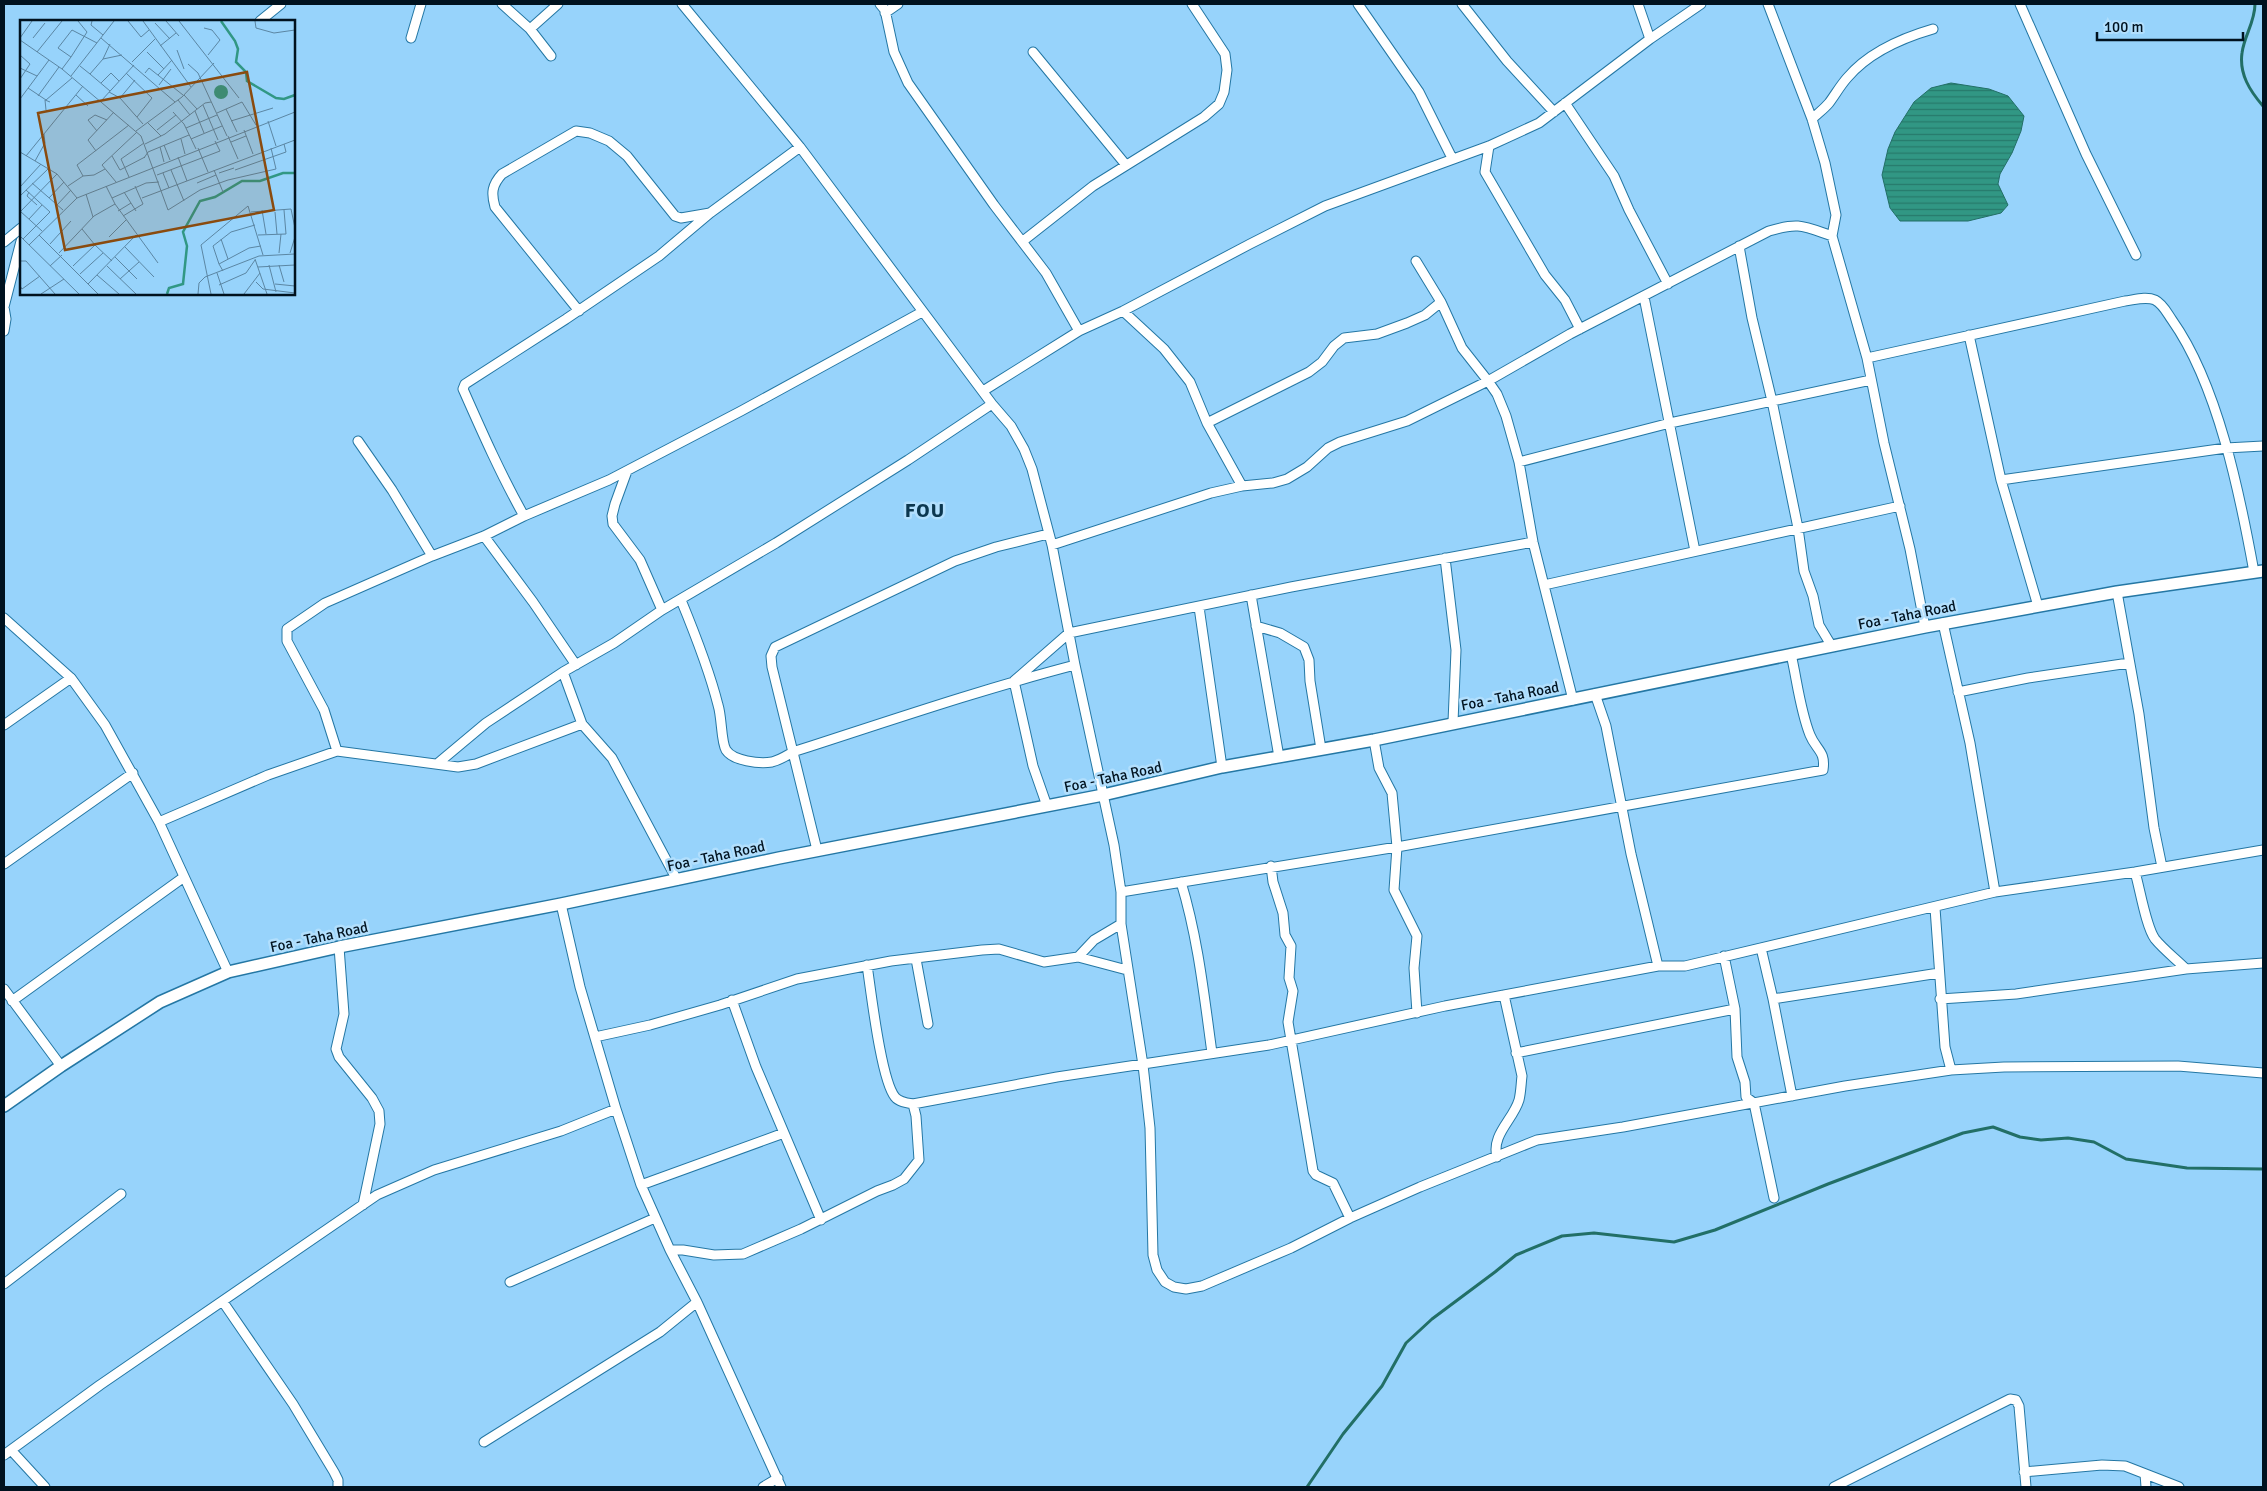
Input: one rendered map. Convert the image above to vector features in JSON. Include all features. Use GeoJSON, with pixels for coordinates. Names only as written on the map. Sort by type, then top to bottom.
{"type":"FeatureCollection","features":[{"type":"Feature","properties":{"kind":"street"},"geometry":{"type":"LineString","coordinates":[[261,20],[281,4]]}},
{"type":"Feature","properties":{"kind":"street"},"geometry":{"type":"LineString","coordinates":[[411,38],[421,4]]}},
{"type":"Feature","properties":{"kind":"street"},"geometry":{"type":"LineString","coordinates":[[502,4],[530,29],[550,56]]}},
{"type":"Feature","properties":{"kind":"street"},"geometry":{"type":"LineString","coordinates":[[530,29],[558,4]]}},
{"type":"Feature","properties":{"kind":"street"},"geometry":{"type":"LineString","coordinates":[[682,4],[800,147],[922,312],[1011,426],[1024,449],[1032,469],[1052,545],[1121,892],[1121,924],[1143,1065],[1150,1128],[1153,1255],[1157,1270],[1164,1282],[1186,1290],[1202,1286],[1291,1248],[1350,1218],[1420,1187],[1537,1140],[1586,1131],[1623,1127],[1711,1109],[1845,1086],[1951,1070],[2004,1067],[2178,1066],[2263,1073]]}},
{"type":"Feature","properties":{"kind":"street"},"geometry":{"type":"LineString","coordinates":[[880,4],[885,13],[894,52],[908,83],[994,205],[1023,241],[1061,297],[1079,332]]}},
{"type":"Feature","properties":{"kind":"street"},"geometry":{"type":"LineString","coordinates":[[885,13],[898,4]]}},
{"type":"Feature","properties":{"kind":"street"},"geometry":{"type":"LineString","coordinates":[[1023,241],[1093,186],[1204,117],[1218,104],[1224,92],[1227,70],[1225,54],[1192,4]]}},
{"type":"Feature","properties":{"kind":"street"},"geometry":{"type":"LineString","coordinates":[[1358,4],[1419,92],[1452,158]]}},
{"type":"Feature","properties":{"kind":"street"},"geometry":{"type":"LineString","coordinates":[[1462,4],[1507,61],[1554,112]]}},
{"type":"Feature","properties":{"kind":"street"},"geometry":{"type":"LineString","coordinates":[[1638,4],[1650,39]]}},
{"type":"Feature","properties":{"kind":"street"},"geometry":{"type":"LineString","coordinates":[[983,391],[1079,332],[1325,206],[1489,146],[1540,122],[1650,39],[1701,4]]}},
{"type":"Feature","properties":{"kind":"street"},"geometry":{"type":"LineString","coordinates":[[1768,4],[1812,119],[1833,196],[1836,215],[1832,236],[1867,358],[1870,380],[1910,549],[1925,627]]}},
{"type":"Feature","properties":{"kind":"street"},"geometry":{"type":"LineString","coordinates":[[2020,4],[2086,154],[2136,254]]}},
{"type":"Feature","properties":{"kind":"street"},"geometry":{"type":"LineString","coordinates":[[1812,119],[1829,103],[1848,76],[1859,67],[1891,44],[1933,29]]}},
{"type":"Feature","properties":{"kind":"street"},"geometry":{"type":"LineString","coordinates":[[1033,52],[1126,166]]}},
{"type":"Feature","properties":{"kind":"street"},"geometry":{"type":"LineString","coordinates":[[1564,104],[1614,176],[1629,210],[1668,284]]}},
{"type":"Feature","properties":{"kind":"street"},"geometry":{"type":"LineString","coordinates":[[578,311],[496,207],[492,196],[494,183],[502,174],[576,131],[590,133],[609,141],[627,156],[675,216],[681,218],[710,213]]}},
{"type":"Feature","properties":{"kind":"street"},"geometry":{"type":"LineString","coordinates":[[1489,146],[1485,172],[1545,275],[1565,300],[1580,329]]}},
{"type":"Feature","properties":{"kind":"street"},"geometry":{"type":"LineString","coordinates":[[524,516],[502,474],[463,389],[465,384],[502,362],[659,256],[710,213],[800,147]]}},
{"type":"Feature","properties":{"kind":"street"},"geometry":{"type":"LineString","coordinates":[[1052,545],[1188,500],[1242,486],[1257,486],[1287,478],[1307,467],[1328,448],[1340,442],[1407,421],[1488,381],[1580,329],[1769,231],[1791,224],[1801,225],[1832,236]]}},
{"type":"Feature","properties":{"kind":"street"},"geometry":{"type":"LineString","coordinates":[[4,242],[20,229]]}},
{"type":"Feature","properties":{"kind":"street"},"geometry":{"type":"LineString","coordinates":[[4,331],[6,319],[4,307],[20,245]]}},
{"type":"Feature","properties":{"kind":"street"},"geometry":{"type":"LineString","coordinates":[[1739,246],[1752,318],[1772,401],[1798,528],[1804,571],[1813,596],[1819,625],[1831,646]]}},
{"type":"Feature","properties":{"kind":"street"},"geometry":{"type":"LineString","coordinates":[[1416,261],[1441,302],[1462,348],[1497,394],[1506,416],[1519,462],[1533,542],[1573,700]]}},
{"type":"Feature","properties":{"kind":"street"},"geometry":{"type":"LineString","coordinates":[[1644,297],[1695,551]]}},
{"type":"Feature","properties":{"kind":"street"},"geometry":{"type":"LineString","coordinates":[[1867,358],[2125,302],[2145,298],[2154,300],[2162,306],[2184,339],[2208,390],[2226,448],[2258,572]]}},
{"type":"Feature","properties":{"kind":"street"},"geometry":{"type":"LineString","coordinates":[[1207,423],[1309,372],[1322,362],[1334,346],[1344,338],[1377,334],[1425,315],[1441,302]]}},
{"type":"Feature","properties":{"kind":"street"},"geometry":{"type":"LineString","coordinates":[[1123,311],[1164,349],[1190,382],[1207,423],[1242,486]]}},
{"type":"Feature","properties":{"kind":"street"},"geometry":{"type":"LineString","coordinates":[[337,752],[324,710],[287,641],[287,629],[325,603],[432,556],[484,536],[524,516],[627,471],[922,312]]}},
{"type":"Feature","properties":{"kind":"street"},"geometry":{"type":"LineString","coordinates":[[1970,335],[2001,480],[2038,606]]}},
{"type":"Feature","properties":{"kind":"street"},"geometry":{"type":"LineString","coordinates":[[1519,462],[1670,423],[1870,380]]}},
{"type":"Feature","properties":{"kind":"street"},"geometry":{"type":"LineString","coordinates":[[437,764],[486,723],[563,672],[614,643],[662,610],[900,465],[992,404]]}},
{"type":"Feature","properties":{"kind":"street"},"geometry":{"type":"LineString","coordinates":[[358,441],[392,490],[432,556]]}},
{"type":"Feature","properties":{"kind":"street"},"geometry":{"type":"LineString","coordinates":[[2001,480],[2226,448],[2263,446]]}},
{"type":"Feature","properties":{"kind":"street"},"geometry":{"type":"LineString","coordinates":[[627,471],[615,504],[612,516],[613,524],[640,560],[662,610]]}},
{"type":"Feature","properties":{"kind":"street"},"geometry":{"type":"LineString","coordinates":[[1544,585],[1900,506]]}},
{"type":"Feature","properties":{"kind":"street"},"geometry":{"type":"LineString","coordinates":[[817,850],[772,667],[771,656],[775,647],[954,561],[996,547],[1048,534]]}},
{"type":"Feature","properties":{"kind":"street"},"geometry":{"type":"LineString","coordinates":[[484,536],[533,602],[576,665]]}},
{"type":"Feature","properties":{"kind":"street"},"geometry":{"type":"LineString","coordinates":[[1014,681],[1069,633],[1533,542]]}},
{"type":"Feature","properties":{"kind":"street"},"geometry":{"type":"LineString","coordinates":[[1445,558],[1456,650],[1453,722]]}},
{"type":"Feature","properties":{"kind":"street","name":"Foa - Taha Road"},"geometry":{"type":"LineString","coordinates":[[4,1106],[61,1066],[160,1002],[228,972],[339,947],[561,904],[817,850],[1103,796],[1222,767],[1374,740],[1453,722],[1573,700],[1943,623],[2117,592],[2258,572]]}},
{"type":"Feature","properties":{"kind":"street"},"geometry":{"type":"LineString","coordinates":[[2117,592],[2139,714],[2154,828],[2162,867]]}},
{"type":"Feature","properties":{"kind":"street"},"geometry":{"type":"LineString","coordinates":[[1251,596],[1279,757]]}},
{"type":"Feature","properties":{"kind":"street"},"geometry":{"type":"LineString","coordinates":[[681,600],[707,668],[718,705],[722,722],[722,742],[726,751],[733,757],[742,759],[771,762],[783,758],[792,752],[1014,681],[1075,665]]}},
{"type":"Feature","properties":{"kind":"street"},"geometry":{"type":"LineString","coordinates":[[1199,607],[1222,767]]}},
{"type":"Feature","properties":{"kind":"street"},"geometry":{"type":"LineString","coordinates":[[4,618],[71,678],[105,725],[159,822],[228,972]]}},
{"type":"Feature","properties":{"kind":"street"},"geometry":{"type":"LineString","coordinates":[[1943,623],[1970,743],[1995,892]]}},
{"type":"Feature","properties":{"kind":"street"},"geometry":{"type":"LineString","coordinates":[[1256,626],[1280,633],[1304,647],[1309,660],[1310,681],[1321,749]]}},
{"type":"Feature","properties":{"kind":"street"},"geometry":{"type":"LineString","coordinates":[[1121,892],[1396,847],[1823,770],[1824,758],[1811,737],[1806,724],[1791,654]]}},
{"type":"Feature","properties":{"kind":"street"},"geometry":{"type":"LineString","coordinates":[[1958,692],[2028,678],[2129,663]]}},
{"type":"Feature","properties":{"kind":"street"},"geometry":{"type":"LineString","coordinates":[[563,672],[582,724],[612,758],[676,880]]}},
{"type":"Feature","properties":{"kind":"street"},"geometry":{"type":"LineString","coordinates":[[4,725],[71,678]]}},
{"type":"Feature","properties":{"kind":"street"},"geometry":{"type":"LineString","coordinates":[[1014,681],[1033,766],[1046,806]]}},
{"type":"Feature","properties":{"kind":"street"},"geometry":{"type":"LineString","coordinates":[[1595,694],[1606,726],[1622,807],[1658,966]]}},
{"type":"Feature","properties":{"kind":"street"},"geometry":{"type":"LineString","coordinates":[[159,822],[268,775],[337,752],[458,767],[476,764],[582,724]]}},
{"type":"Feature","properties":{"kind":"street"},"geometry":{"type":"LineString","coordinates":[[1374,740],[1379,768],[1392,793],[1396,847],[1393,882],[1396,897],[1417,936],[1414,968],[1417,1013]]}},
{"type":"Feature","properties":{"kind":"street"},"geometry":{"type":"LineString","coordinates":[[4,864],[133,773]]}},
{"type":"Feature","properties":{"kind":"street"},"geometry":{"type":"LineString","coordinates":[[867,965],[880,1044],[889,1084],[894,1097],[899,1101],[912,1104],[1047,1078],[1143,1065],[1212,1053],[1244,1050],[1504,995],[1658,966],[1685,966],[1843,927],[1935,908],[1995,892],[2135,872],[2263,850]]}},
{"type":"Feature","properties":{"kind":"street"},"geometry":{"type":"LineString","coordinates":[[1271,866],[1273,882],[1283,914],[1285,934],[1291,946],[1289,978],[1293,991],[1288,1022],[1313,1171],[1316,1175],[1333,1183],[1350,1218]]}},
{"type":"Feature","properties":{"kind":"street"},"geometry":{"type":"LineString","coordinates":[[2135,872],[2144,900],[2148,923],[2155,938],[2186,969]]}},
{"type":"Feature","properties":{"kind":"street"},"geometry":{"type":"LineString","coordinates":[[12,1001],[184,877]]}},
{"type":"Feature","properties":{"kind":"street"},"geometry":{"type":"LineString","coordinates":[[1181,882],[1190,910],[1200,958],[1212,1053]]}},
{"type":"Feature","properties":{"kind":"street"},"geometry":{"type":"LineString","coordinates":[[561,904],[580,987],[616,1109],[641,1185],[670,1250],[697,1302],[740,1401],[781,1487]]}},
{"type":"Feature","properties":{"kind":"street"},"geometry":{"type":"LineString","coordinates":[[1935,908],[1940,999],[1945,1047],[1951,1070]]}},
{"type":"Feature","properties":{"kind":"street"},"geometry":{"type":"LineString","coordinates":[[1078,957],[1094,940],[1121,924]]}},
{"type":"Feature","properties":{"kind":"street"},"geometry":{"type":"LineString","coordinates":[[339,947],[344,1014],[336,1049],[339,1057],[380,1111],[380,1124],[363,1205]]}},
{"type":"Feature","properties":{"kind":"street"},"geometry":{"type":"LineString","coordinates":[[1760,948],[1773,999],[1792,1096]]}},
{"type":"Feature","properties":{"kind":"street"},"geometry":{"type":"LineString","coordinates":[[595,1037],[650,1025],[797,978],[867,965],[999,949],[1044,962],[1078,957],[1127,970]]}},
{"type":"Feature","properties":{"kind":"street"},"geometry":{"type":"LineString","coordinates":[[1724,956],[1735,1009],[1737,1057],[1745,1082],[1746,1097],[1754,1103],[1774,1198]]}},
{"type":"Feature","properties":{"kind":"street"},"geometry":{"type":"LineString","coordinates":[[916,959],[928,1024]]}},
{"type":"Feature","properties":{"kind":"street"},"geometry":{"type":"LineString","coordinates":[[1940,999],[2016,994],[2125,980],[2186,969],[2263,963]]}},
{"type":"Feature","properties":{"kind":"street"},"geometry":{"type":"LineString","coordinates":[[1773,999],[1939,973]]}},
{"type":"Feature","properties":{"kind":"street"},"geometry":{"type":"LineString","coordinates":[[4,989],[61,1066]]}},
{"type":"Feature","properties":{"kind":"street"},"geometry":{"type":"LineString","coordinates":[[1497,1157],[1495,1142],[1519,1101],[1522,1076],[1504,995]]}},
{"type":"Feature","properties":{"kind":"street"},"geometry":{"type":"LineString","coordinates":[[732,1000],[756,1067],[821,1220]]}},
{"type":"Feature","properties":{"kind":"street"},"geometry":{"type":"LineString","coordinates":[[1516,1052],[1735,1009]]}},
{"type":"Feature","properties":{"kind":"street"},"geometry":{"type":"LineString","coordinates":[[670,1250],[714,1255],[743,1254],[821,1220],[904,1179],[914,1169],[919,1160],[916,1116],[912,1104]]}},
{"type":"Feature","properties":{"kind":"street"},"geometry":{"type":"LineString","coordinates":[[45,1487],[8,1452],[100,1385],[377,1195],[418,1176],[561,1131],[616,1109]]}},
{"type":"Feature","properties":{"kind":"street"},"geometry":{"type":"LineString","coordinates":[[641,1185],[784,1133]]}},
{"type":"Feature","properties":{"kind":"street"},"geometry":{"type":"LineString","coordinates":[[4,1284],[121,1194]]}},
{"type":"Feature","properties":{"kind":"street"},"geometry":{"type":"LineString","coordinates":[[510,1282],[655,1218]]}},
{"type":"Feature","properties":{"kind":"street"},"geometry":{"type":"LineString","coordinates":[[223,1302],[293,1404],[334,1472],[338,1480],[338,1487]]}},
{"type":"Feature","properties":{"kind":"street"},"geometry":{"type":"LineString","coordinates":[[484,1442],[660,1332],[697,1302]]}},
{"type":"Feature","properties":{"kind":"street"},"geometry":{"type":"LineString","coordinates":[[1834,1487],[2010,1399],[2016,1400],[2019,1406],[2026,1487]]}},
{"type":"Feature","properties":{"kind":"street"},"geometry":{"type":"LineString","coordinates":[[2024,1472],[2102,1464],[2125,1466],[2179,1487]]}},
{"type":"Feature","properties":{"kind":"street"},"geometry":{"type":"LineString","coordinates":[[2145,1474],[2146,1487]]}},
{"type":"Feature","properties":{"kind":"street"},"geometry":{"type":"LineString","coordinates":[[763,1487],[778,1478]]}},
{"type":"Feature","properties":{"kind":"shaded area"},"geometry":{"type":"Polygon","coordinates":[[[1951,83],[1989,89],[2008,96],[2024,116],[2021,131],[2012,153],[2000,174],[1998,184],[2008,205],[2001,213],[1968,221],[1900,221],[1890,208],[1882,175],[1888,149],[1895,132],[1914,102],[1931,88],[1951,83]]]}},
{"type":"Feature","properties":{"kind":"waterway"},"geometry":{"type":"LineString","coordinates":[[2255,4],[2255,11],[2243,47],[2242,68],[2246,82],[2263,106]]}},
{"type":"Feature","properties":{"kind":"waterway"},"geometry":{"type":"LineString","coordinates":[[1307,1487],[1343,1434],[1382,1386],[1406,1343],[1432,1319],[1516,1255],[1562,1236],[1594,1233],[1674,1242],[1715,1230],[1828,1184],[1963,1133],[1993,1127],[2020,1137],[2041,1140],[2068,1138],[2094,1142],[2126,1159],[2187,1168],[2263,1169]]}},
{"type":"Feature","properties":{"kind":"district","name":"FOU"},"geometry":{"type":"Point","coordinates":[925,510]}}]}
